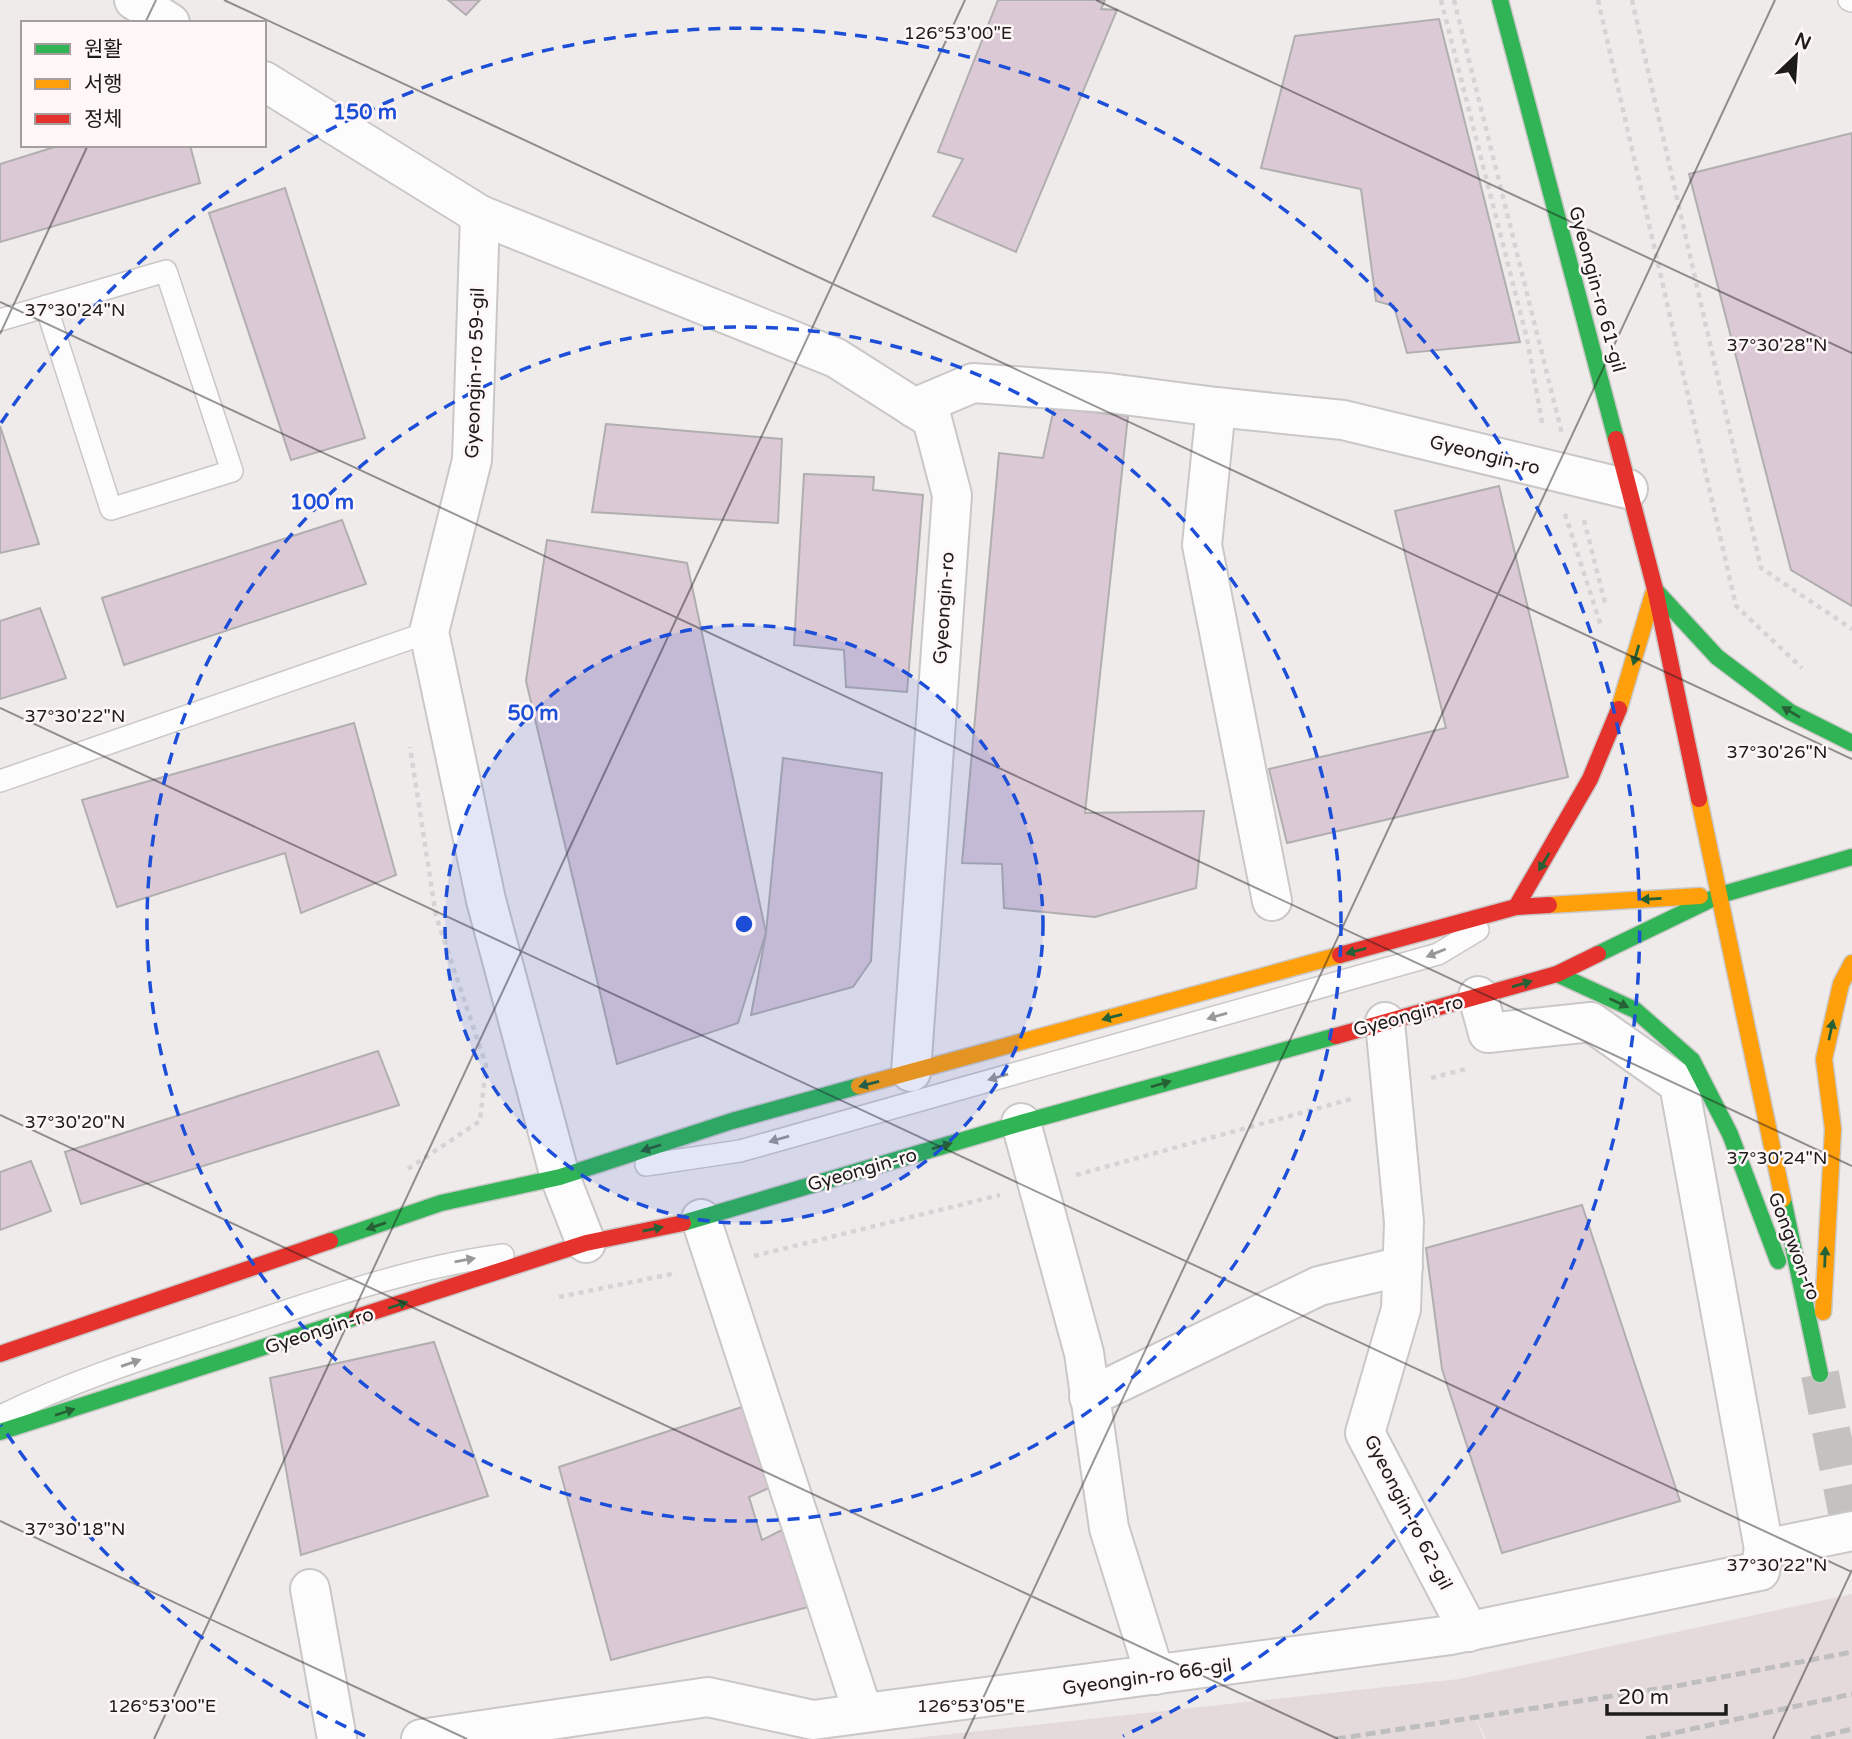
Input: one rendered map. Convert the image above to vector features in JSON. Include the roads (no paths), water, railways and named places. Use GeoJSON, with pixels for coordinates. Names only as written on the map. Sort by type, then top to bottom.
{"type":"FeatureCollection","features":[{"type":"Feature","properties":{"kind":"main road","name":"Gyeongin-ro 61-gil"},"geometry":{"type":"LineString","coordinates":[[1500,0],[1655,589],[1821,1374]]}},
{"type":"Feature","properties":{"kind":"main road"},"geometry":{"type":"LineString","coordinates":[[1655,589],[1717,657],[1790,712],[1852,743]]}},
{"type":"Feature","properties":{"kind":"main road"},"geometry":{"type":"LineString","coordinates":[[1516,907],[1590,779],[1628,685],[1655,589]]}},
{"type":"Feature","properties":{"kind":"main road","name":"Gyeongin-ro"},"geometry":{"type":"LineString","coordinates":[[0,1432],[586,1243],[701,1219],[1021,1123],[1557,974],[1720,895],[1852,857]]}},
{"type":"Feature","properties":{"kind":"main road","name":"Gyeongin-ro"},"geometry":{"type":"LineString","coordinates":[[0,1354],[441,1203],[560,1177],[732,1121],[1516,907],[1720,895]]}},
{"type":"Feature","properties":{"kind":"main road"},"geometry":{"type":"LineString","coordinates":[[1821,1374],[1832,1129],[1825,1059],[1841,984],[1852,963]]}},
{"type":"Feature","properties":{"kind":"main road","name":"Gongwon-ro"},"geometry":{"type":"LineString","coordinates":[[1557,974],[1635,1010],[1692,1060],[1730,1134],[1821,1374]]}},
{"type":"Feature","properties":{"kind":"street"},"geometry":{"type":"LineString","coordinates":[[134,0],[167,21]]}},
{"type":"Feature","properties":{"kind":"street"},"geometry":{"type":"LineString","coordinates":[[266,82],[480,215]]}},
{"type":"Feature","properties":{"kind":"street","name":"Gyeongin-ro"},"geometry":{"type":"LineString","coordinates":[[480,215],[836,358],[932,419],[952,495],[911,1072]]}},
{"type":"Feature","properties":{"kind":"street","name":"Gyeongin-ro 59-gil"},"geometry":{"type":"LineString","coordinates":[[480,215],[472,460],[429,632],[486,900],[560,1177],[586,1243]]}},
{"type":"Feature","properties":{"kind":"street","name":"Gyeongin-ro"},"geometry":{"type":"LineString","coordinates":[[914,408],[973,383],[1109,393],[1343,420],[1628,489]]}},
{"type":"Feature","properties":{"kind":"street"},"geometry":{"type":"LineString","coordinates":[[1216,407],[1202,545],[1272,901]]}},
{"type":"Feature","properties":{"kind":"street"},"geometry":{"type":"LineString","coordinates":[[1478,996],[1488,1033],[1591,1022],[1678,1084],[1764,1549],[1852,1531]]}},
{"type":"Feature","properties":{"kind":"street","name":"Gyeongin-ro 62-gil"},"geometry":{"type":"LineString","coordinates":[[1385,1022],[1404,1222],[1401,1309],[1365,1433],[1469,1632]]}},
{"type":"Feature","properties":{"kind":"street"},"geometry":{"type":"LineString","coordinates":[[1021,1123],[1084,1353],[1109,1528],[1155,1675]]}},
{"type":"Feature","properties":{"kind":"street"},"geometry":{"type":"LineString","coordinates":[[701,1219],[863,1713]]}},
{"type":"Feature","properties":{"kind":"street"},"geometry":{"type":"LineString","coordinates":[[1089,1397],[1319,1286],[1403,1266]]}},
{"type":"Feature","properties":{"kind":"street","name":"Gyeongin-ro 66-gil"},"geometry":{"type":"LineString","coordinates":[[421,1739],[708,1696],[813,1720],[1469,1632],[1759,1571],[1764,1549]]}},
{"type":"Feature","properties":{"kind":"street"},"geometry":{"type":"LineString","coordinates":[[310,1589],[337,1739]]}},
{"type":"Feature","properties":{"kind":"lane"},"geometry":{"type":"LineString","coordinates":[[0,320],[46,306],[166,271],[232,471],[111,509],[46,306]]}},
{"type":"Feature","properties":{"kind":"lane"},"geometry":{"type":"LineString","coordinates":[[0,781],[429,632]]}},
{"type":"Feature","properties":{"kind":"lane"},"geometry":{"type":"LineString","coordinates":[[560,1177],[740,1151],[1424,958],[1437,954],[1516,907]]}},
{"type":"Feature","properties":{"kind":"lane"},"geometry":{"type":"LineString","coordinates":[[0,1416],[65,1385],[330,1296],[459,1261],[586,1243]]}},
{"type":"Feature","properties":{"kind":"tunnel"},"geometry":{"type":"LineString","coordinates":[[1820,1374],[1852,1537]]}},
{"type":"Feature","properties":{"kind":"railway"},"geometry":{"type":"LineString","coordinates":[[1336,1739],[1676,1686],[1852,1652]]}},
{"type":"Feature","properties":{"kind":"railway"},"geometry":{"type":"LineString","coordinates":[[1646,1739],[1852,1694]]}},
{"type":"Feature","properties":{"kind":"railway"},"geometry":{"type":"LineString","coordinates":[[1811,1739],[1852,1729]]}}]}
